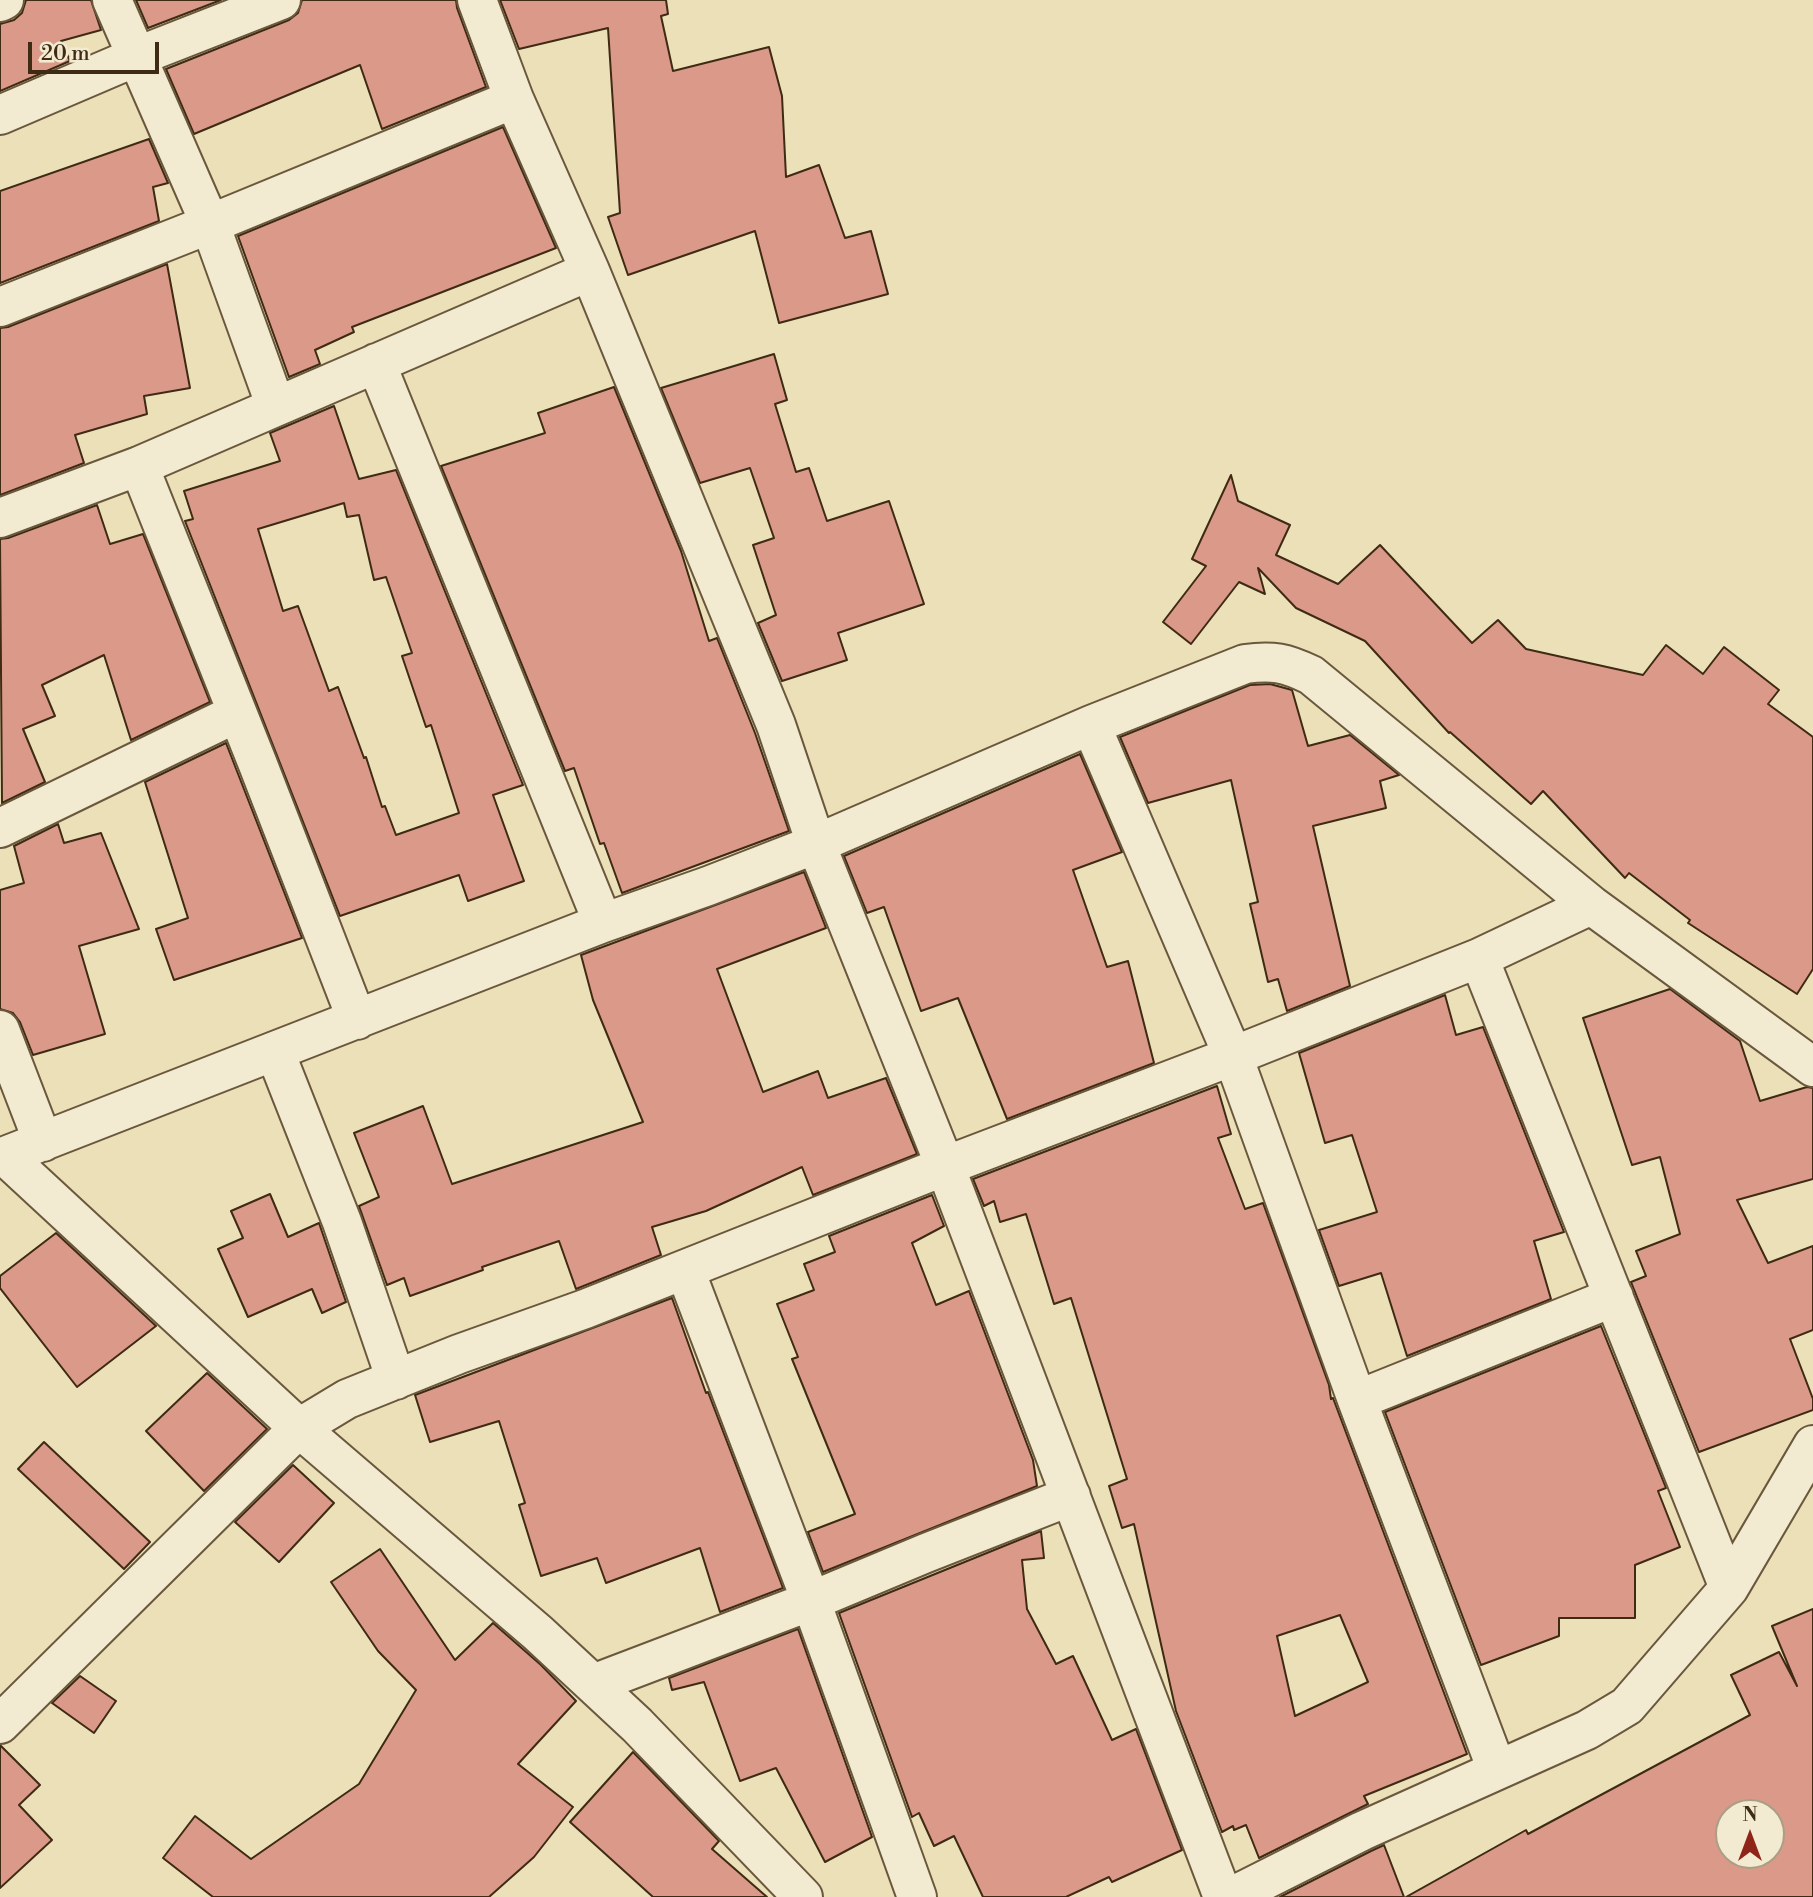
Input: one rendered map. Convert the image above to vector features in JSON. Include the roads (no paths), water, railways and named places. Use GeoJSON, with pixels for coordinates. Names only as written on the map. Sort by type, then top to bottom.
{"type":"FeatureCollection","features":[{"type":"Feature","properties":{"kind":"street"},"geometry":{"type":"LineString","coordinates":[[112,0],[210,224],[276,407]]}},
{"type":"Feature","properties":{"kind":"street"},"geometry":{"type":"LineString","coordinates":[[0,115],[138,56],[281,0]]}},
{"type":"Feature","properties":{"kind":"street"},"geometry":{"type":"LineString","coordinates":[[477,0],[514,99],[590,271],[775,725],[816,844],[945,1166],[1223,1897]]}},
{"type":"Feature","properties":{"kind":"street"},"geometry":{"type":"LineString","coordinates":[[0,307],[514,99]]}},
{"type":"Feature","properties":{"kind":"street"},"geometry":{"type":"LineString","coordinates":[[0,518],[139,467],[590,271]]}},
{"type":"Feature","properties":{"kind":"street"},"geometry":{"type":"LineString","coordinates":[[376,363],[603,923]]}},
{"type":"Feature","properties":{"kind":"street"},"geometry":{"type":"LineString","coordinates":[[139,467],[357,1020]]}},
{"type":"Feature","properties":{"kind":"street"},"geometry":{"type":"LineString","coordinates":[[803,1897],[637,1725],[538,1633],[299,1428],[3,1157],[603,923],[816,844],[1091,724],[1245,664],[1267,661],[1288,664],[1311,675],[1591,905],[1813,1067]]}},
{"type":"Feature","properties":{"kind":"street"},"geometry":{"type":"LineString","coordinates":[[0,828],[237,713]]}},
{"type":"Feature","properties":{"kind":"street"},"geometry":{"type":"LineString","coordinates":[[1091,724],[1233,1056],[1357,1400],[1497,1770]]}},
{"type":"Feature","properties":{"kind":"street"},"geometry":{"type":"LineString","coordinates":[[0,1724],[299,1428],[347,1399],[1233,1056],[1479,958],[1591,905]]}},
{"type":"Feature","properties":{"kind":"street"},"geometry":{"type":"LineString","coordinates":[[1479,958],[1729,1588]]}},
{"type":"Feature","properties":{"kind":"street"},"geometry":{"type":"LineString","coordinates":[[0,1030],[43,1142]]}},
{"type":"Feature","properties":{"kind":"street"},"geometry":{"type":"LineString","coordinates":[[275,1052],[342,1222],[396,1380]]}},
{"type":"Feature","properties":{"kind":"street"},"geometry":{"type":"LineString","coordinates":[[685,1270],[811,1601],[917,1897]]}},
{"type":"Feature","properties":{"kind":"street"},"geometry":{"type":"LineString","coordinates":[[1357,1400],[1614,1297]]}},
{"type":"Feature","properties":{"kind":"street"},"geometry":{"type":"LineString","coordinates":[[1231,1897],[1362,1831],[1587,1730],[1628,1706],[1729,1588],[1813,1445]]}},
{"type":"Feature","properties":{"kind":"street"},"geometry":{"type":"LineString","coordinates":[[593,1684],[811,1601],[1071,1496]]}}]}
